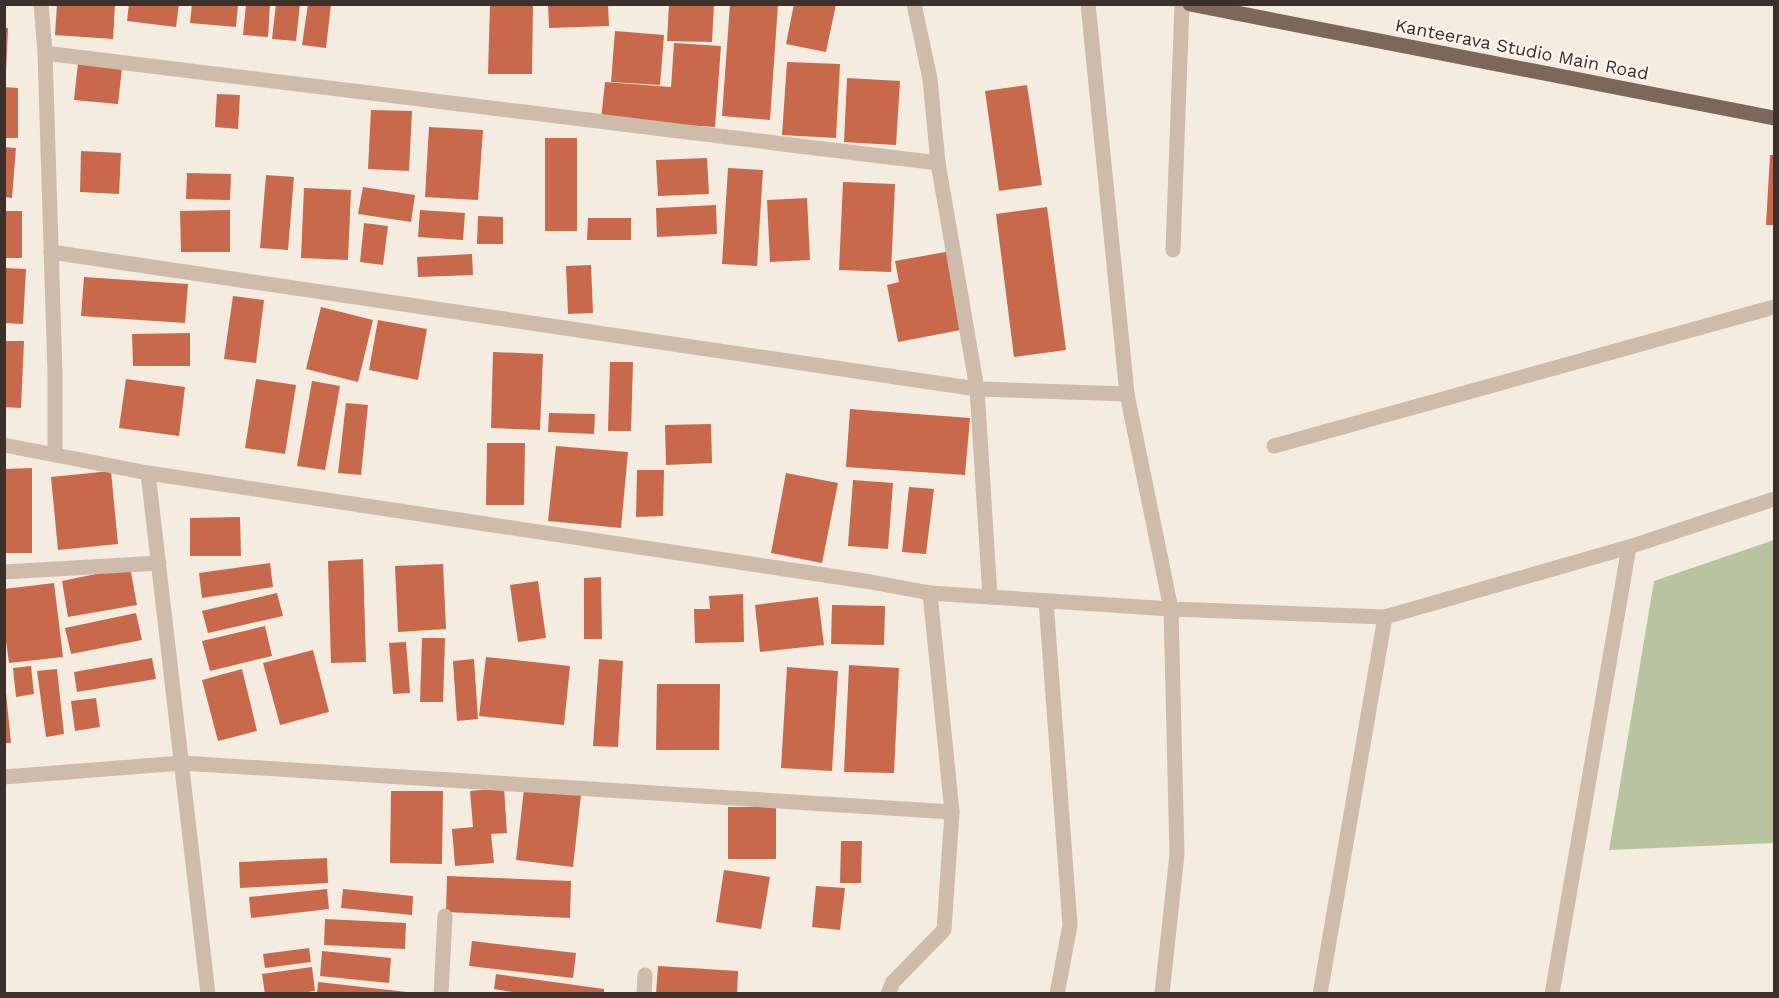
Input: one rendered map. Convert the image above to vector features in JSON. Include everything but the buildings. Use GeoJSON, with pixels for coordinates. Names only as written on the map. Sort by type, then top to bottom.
{"type":"FeatureCollection","features":[{"type":"Feature","properties":{"kind":"main road","name":"Kanteerava Studio Main Road"},"geometry":{"type":"LineString","coordinates":[[1190,4],[1774,118]]}},
{"type":"Feature","properties":{"kind":"street"},"geometry":{"type":"LineString","coordinates":[[41,4],[45,53],[55,374],[55,455]]}},
{"type":"Feature","properties":{"kind":"street"},"geometry":{"type":"LineString","coordinates":[[914,4],[930,79],[938,163],[974,388],[990,597]]}},
{"type":"Feature","properties":{"kind":"street"},"geometry":{"type":"LineString","coordinates":[[1089,4],[1127,394],[1171,609],[1177,854],[1162,993]]}},
{"type":"Feature","properties":{"kind":"street"},"geometry":{"type":"LineString","coordinates":[[1173,250],[1182,4]]}},
{"type":"Feature","properties":{"kind":"street"},"geometry":{"type":"LineString","coordinates":[[45,53],[938,163]]}},
{"type":"Feature","properties":{"kind":"street"},"geometry":{"type":"LineString","coordinates":[[51,252],[928,382],[974,388],[1127,394]]}},
{"type":"Feature","properties":{"kind":"street"},"geometry":{"type":"LineString","coordinates":[[1274,446],[1774,307]]}},
{"type":"Feature","properties":{"kind":"street"},"geometry":{"type":"LineString","coordinates":[[4,445],[148,473],[871,582],[930,593],[1171,609],[1385,616],[1629,547],[1774,499]]}},
{"type":"Feature","properties":{"kind":"street"},"geometry":{"type":"LineString","coordinates":[[148,473],[208,993]]}},
{"type":"Feature","properties":{"kind":"street"},"geometry":{"type":"LineString","coordinates":[[1552,993],[1629,547]]}},
{"type":"Feature","properties":{"kind":"street"},"geometry":{"type":"LineString","coordinates":[[4,572],[159,563]]}},
{"type":"Feature","properties":{"kind":"street"},"geometry":{"type":"LineString","coordinates":[[888,993],[893,982],[944,930],[952,812],[930,593]]}},
{"type":"Feature","properties":{"kind":"street"},"geometry":{"type":"LineString","coordinates":[[1046,601],[1070,925],[1057,993]]}},
{"type":"Feature","properties":{"kind":"street"},"geometry":{"type":"LineString","coordinates":[[1320,993],[1385,616]]}},
{"type":"Feature","properties":{"kind":"street"},"geometry":{"type":"LineString","coordinates":[[4,777],[182,763],[952,812]]}},
{"type":"Feature","properties":{"kind":"street"},"geometry":{"type":"LineString","coordinates":[[441,993],[445,916]]}},
{"type":"Feature","properties":{"kind":"street"},"geometry":{"type":"LineString","coordinates":[[644,993],[645,975]]}},
{"type":"Feature","properties":{"kind":"green space"},"geometry":{"type":"Polygon","coordinates":[[[1774,540],[1774,843],[1609,850],[1654,581],[1774,540]]]}}]}
